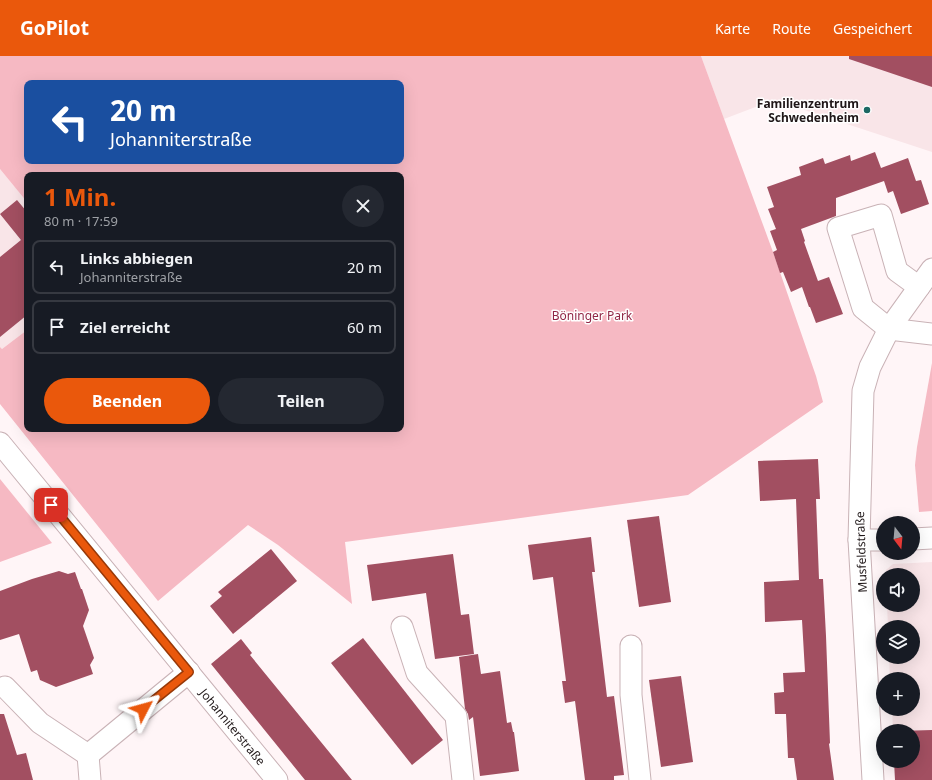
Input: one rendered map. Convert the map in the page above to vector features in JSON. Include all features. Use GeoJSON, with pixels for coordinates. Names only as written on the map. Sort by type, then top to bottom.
{"type":"FeatureCollection","features":[{"type":"Feature","properties":{"kind":"street"},"geometry":{"type":"LineString","coordinates":[[919,287],[897,271],[881,215],[838,228],[863,308],[889,329],[932,334]]}},
{"type":"Feature","properties":{"kind":"street","name":"Musfeldstraße"},"geometry":{"type":"LineString","coordinates":[[873,780],[859,540],[863,391],[870,367],[889,329],[932,268]]}},
{"type":"Feature","properties":{"kind":"street","name":"Johanniterstraße"},"geometry":{"type":"LineString","coordinates":[[0,443],[277,780]]}},
{"type":"Feature","properties":{"kind":"street"},"geometry":{"type":"LineString","coordinates":[[920,539],[932,538]]}},
{"type":"Feature","properties":{"kind":"street"},"geometry":{"type":"LineString","coordinates":[[859,540],[876,540]]}},
{"type":"Feature","properties":{"kind":"street"},"geometry":{"type":"LineString","coordinates":[[402,627],[417,673],[456,716],[463,780]]}},
{"type":"Feature","properties":{"kind":"street"},"geometry":{"type":"LineString","coordinates":[[631,646],[631,695],[640,780]]}},
{"type":"Feature","properties":{"kind":"street"},"geometry":{"type":"LineString","coordinates":[[88,755],[189,672]]}},
{"type":"Feature","properties":{"kind":"street"},"geometry":{"type":"LineString","coordinates":[[5,687],[40,723],[88,755]]}},
{"type":"Feature","properties":{"kind":"street"},"geometry":{"type":"LineString","coordinates":[[88,755],[90,780]]}},
{"type":"Feature","properties":{"kind":"shaded area","name":"Familienzentrum Schwedenheim"},"geometry":{"type":"Polygon","coordinates":[[[701,56],[932,56],[932,152],[774,100],[724,119],[701,56]]]}},
{"type":"Feature","properties":{"kind":"shaded area"},"geometry":{"type":"Polygon","coordinates":[[[0,169],[24,198],[24,332],[2,349],[0,347],[0,169]]]}},
{"type":"Feature","properties":{"kind":"shaded area"},"geometry":{"type":"Polygon","coordinates":[[[932,562],[932,780],[920,768],[920,724],[893,724],[892,716],[920,716],[920,672],[890,672],[889,664],[920,664],[920,620],[888,620],[887,612],[920,612],[920,568],[888,568],[893,564],[932,562]]]}},
{"type":"Feature","properties":{"kind":"green space","name":"Böninger Park"},"geometry":{"type":"Polygon","coordinates":[[[0,56],[701,56],[773,252],[816,376],[823,402],[688,495],[345,542],[352,604],[278,545],[248,525],[158,601],[0,404],[0,347],[2,349],[24,332],[24,432],[404,432],[404,172],[24,172],[24,198],[0,169],[0,56]]]}},
{"type":"Feature","properties":{"kind":"green space"},"geometry":{"type":"Polygon","coordinates":[[[932,363],[932,511],[919,512],[915,465],[932,363]]]}},
{"type":"Feature","properties":{"kind":"green space"},"geometry":{"type":"Polygon","coordinates":[[[0,479],[52,543],[0,562],[0,479]]]}},
{"type":"Feature","properties":{"kind":"building"},"geometry":{"type":"Polygon","coordinates":[[[849,56],[932,56],[932,87],[849,59],[849,56]]]}},
{"type":"Feature","properties":{"kind":"building"},"geometry":{"type":"Polygon","coordinates":[[[875,152],[881,168],[908,158],[916,181],[921,180],[929,204],[901,214],[893,191],[888,193],[884,181],[836,198],[836,216],[801,229],[818,281],[829,277],[843,314],[816,323],[802,287],[791,292],[783,272],[780,273],[773,252],[777,250],[770,231],[776,229],[768,209],[774,207],[767,187],[801,175],[799,167],[823,158],[825,164],[850,155],[851,161],[875,152]]]}},
{"type":"Feature","properties":{"kind":"building"},"geometry":{"type":"Polygon","coordinates":[[[17,200],[24,208],[24,317],[0,337],[0,257],[21,240],[0,214],[17,200]]]}},
{"type":"Feature","properties":{"kind":"building"},"geometry":{"type":"Polygon","coordinates":[[[818,459],[820,499],[816,499],[819,579],[823,579],[829,744],[834,780],[797,780],[794,758],[788,758],[786,714],[775,714],[774,693],[784,692],[783,673],[805,672],[802,620],[765,622],[764,582],[799,580],[796,499],[760,501],[758,461],[818,459]]]}},
{"type":"Feature","properties":{"kind":"building"},"geometry":{"type":"Polygon","coordinates":[[[659,516],[671,602],[639,607],[627,520],[659,516]]]}},
{"type":"Feature","properties":{"kind":"building"},"geometry":{"type":"Polygon","coordinates":[[[591,537],[595,572],[592,572],[607,697],[614,696],[624,775],[614,776],[614,780],[585,780],[575,701],[565,703],[562,681],[566,681],[553,577],[533,580],[528,545],[591,537]]]}},
{"type":"Feature","properties":{"kind":"building"},"geometry":{"type":"Polygon","coordinates":[[[271,549],[297,581],[233,634],[210,606],[222,596],[218,592],[271,549]]]}},
{"type":"Feature","properties":{"kind":"building"},"geometry":{"type":"Polygon","coordinates":[[[453,554],[461,615],[469,614],[474,654],[435,659],[426,593],[372,601],[367,565],[453,554]]]}},
{"type":"Feature","properties":{"kind":"building"},"geometry":{"type":"Polygon","coordinates":[[[59,571],[68,574],[75,572],[82,589],[89,610],[83,626],[94,658],[90,665],[93,674],[56,687],[40,680],[37,670],[31,672],[19,634],[0,640],[0,591],[59,571]]]}},
{"type":"Feature","properties":{"kind":"building"},"geometry":{"type":"Polygon","coordinates":[[[363,638],[443,740],[412,765],[331,663],[363,638]]]}},
{"type":"Feature","properties":{"kind":"building"},"geometry":{"type":"Polygon","coordinates":[[[241,639],[252,653],[250,655],[352,780],[305,780],[211,664],[241,639]]]}},
{"type":"Feature","properties":{"kind":"building"},"geometry":{"type":"Polygon","coordinates":[[[478,654],[481,674],[500,671],[507,723],[511,722],[514,732],[519,771],[480,776],[473,717],[469,720],[465,709],[459,657],[478,654]]]}},
{"type":"Feature","properties":{"kind":"building"},"geometry":{"type":"Polygon","coordinates":[[[681,676],[693,762],[661,767],[649,680],[681,676]]]}},
{"type":"Feature","properties":{"kind":"building"},"geometry":{"type":"Polygon","coordinates":[[[0,714],[4,714],[17,755],[26,753],[33,780],[0,780],[0,714]]]}},
{"type":"Feature","properties":{"kind":"building"},"geometry":{"type":"Polygon","coordinates":[[[920,730],[932,730],[932,780],[895,780],[894,768],[920,768],[920,730]]]}},
{"type":"Feature","properties":{"kind":"place","name":"Familienzentrum Schwedenheim"},"geometry":{"type":"Point","coordinates":[867,110]}},
{"type":"Feature","properties":{"kind":"route"},"geometry":{"type":"LineString","coordinates":[[51,505],[189,672],[143,709]]}}]}
